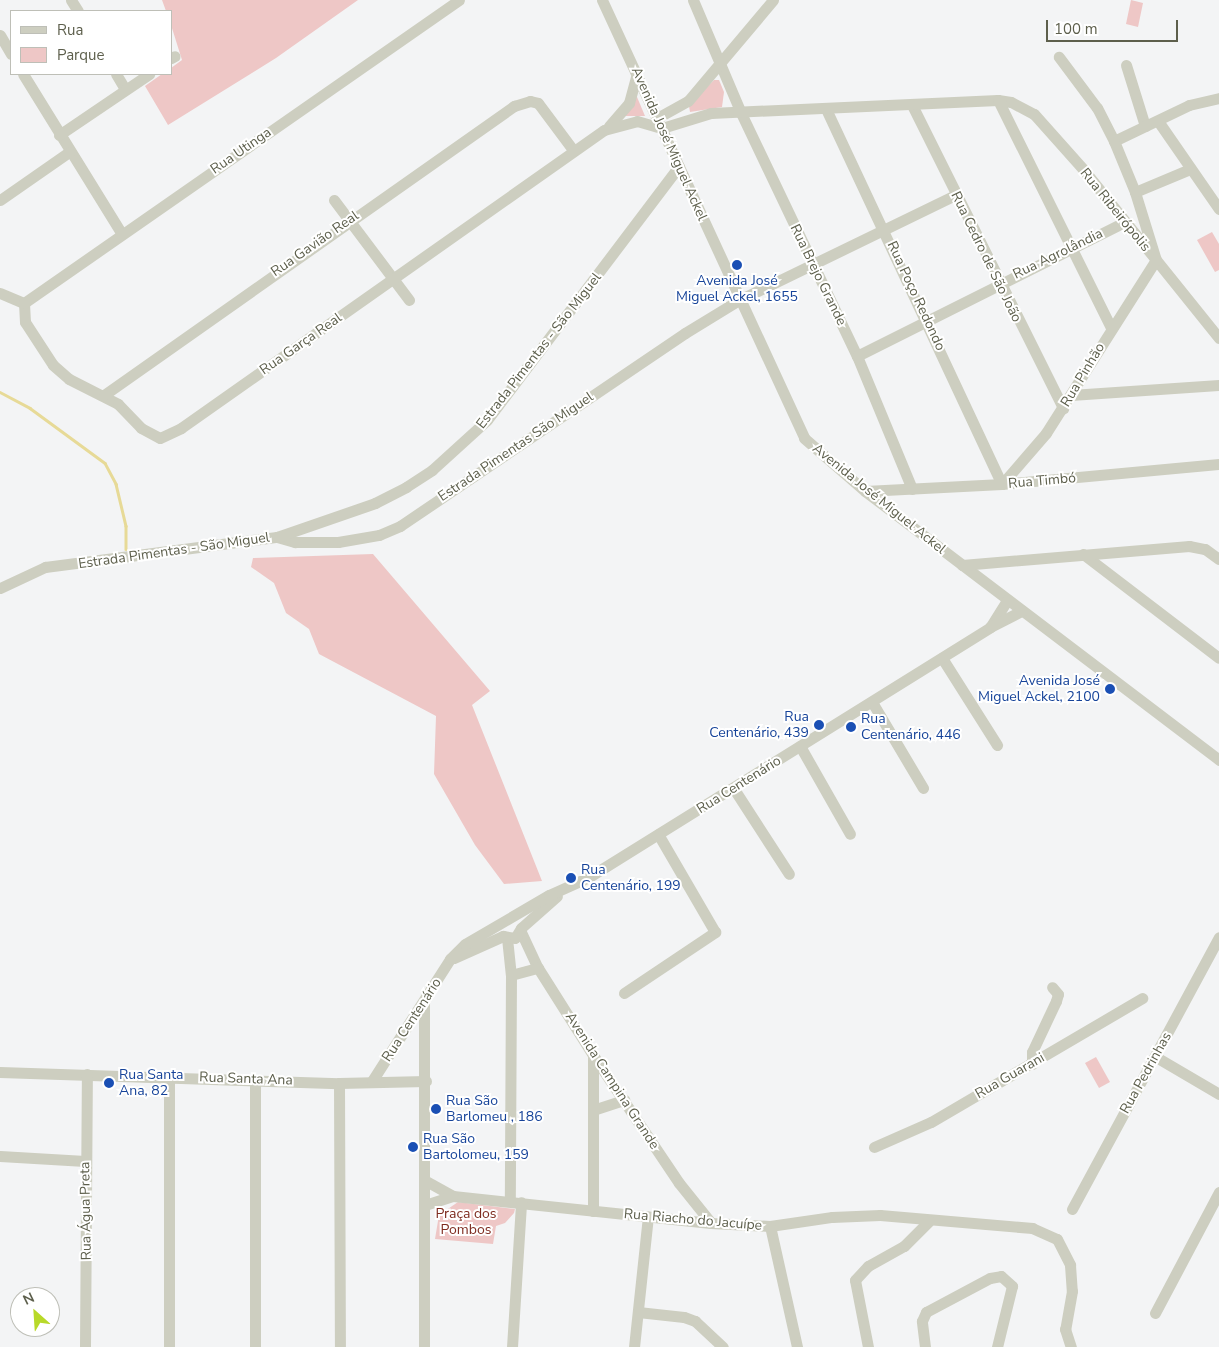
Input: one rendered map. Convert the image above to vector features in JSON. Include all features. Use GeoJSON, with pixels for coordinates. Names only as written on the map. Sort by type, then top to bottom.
{"type":"FeatureCollection","features":[{"type":"Feature","properties":{"kind":"street","name":"Rua Utinga"},"geometry":{"type":"LineString","coordinates":[[24,303],[459,0]]}},
{"type":"Feature","properties":{"kind":"street","name":"Avenida José Miguel Ackel"},"geometry":{"type":"LineString","coordinates":[[602,0],[637,72],[800,434],[865,491],[1219,760]]}},
{"type":"Feature","properties":{"kind":"street","name":"Rua Brejo Grande"},"geometry":{"type":"LineString","coordinates":[[693,0],[741,113],[857,356],[912,489]]}},
{"type":"Feature","properties":{"kind":"street"},"geometry":{"type":"LineString","coordinates":[[659,123],[683,105],[721,63],[773,0]]}},
{"type":"Feature","properties":{"kind":"street"},"geometry":{"type":"LineString","coordinates":[[0,35],[10,52]]}},
{"type":"Feature","properties":{"kind":"street"},"geometry":{"type":"LineString","coordinates":[[1060,57],[1097,108],[1114,141],[1135,192],[1156,260]]}},
{"type":"Feature","properties":{"kind":"street"},"geometry":{"type":"LineString","coordinates":[[1126,65],[1145,126]]}},
{"type":"Feature","properties":{"kind":"street"},"geometry":{"type":"LineString","coordinates":[[604,130],[625,110],[637,72]]}},
{"type":"Feature","properties":{"kind":"street"},"geometry":{"type":"LineString","coordinates":[[24,75],[69,152],[122,234]]}},
{"type":"Feature","properties":{"kind":"street"},"geometry":{"type":"LineString","coordinates":[[117,75],[125,90]]}},
{"type":"Feature","properties":{"kind":"street"},"geometry":{"type":"LineString","coordinates":[[59,135],[148,75]]}},
{"type":"Feature","properties":{"kind":"street"},"geometry":{"type":"LineString","coordinates":[[1114,141],[1188,105],[1219,98]]}},
{"type":"Feature","properties":{"kind":"street"},"geometry":{"type":"LineString","coordinates":[[604,130],[637,122],[659,123],[741,113],[998,100],[1069,248],[1111,328]]}},
{"type":"Feature","properties":{"kind":"street","name":"Rua Ribeirópolis"},"geometry":{"type":"LineString","coordinates":[[998,100],[1011,102],[1034,114],[1219,338]]}},
{"type":"Feature","properties":{"kind":"street","name":"Rua Gavião Real"},"geometry":{"type":"LineString","coordinates":[[104,395],[350,219],[514,106],[530,101],[545,109],[573,150]]}},
{"type":"Feature","properties":{"kind":"street"},"geometry":{"type":"LineString","coordinates":[[683,105],[689,118]]}},
{"type":"Feature","properties":{"kind":"street","name":"Rua Cedro de São João"},"geometry":{"type":"LineString","coordinates":[[912,105],[998,283],[1062,408]]}},
{"type":"Feature","properties":{"kind":"street","name":"Rua Poço Redondo"},"geometry":{"type":"LineString","coordinates":[[826,109],[927,319],[1002,484]]}},
{"type":"Feature","properties":{"kind":"street"},"geometry":{"type":"LineString","coordinates":[[1158,121],[1219,208]]}},
{"type":"Feature","properties":{"kind":"street","name":"Rua Garça Real"},"geometry":{"type":"LineString","coordinates":[[24,303],[25,322],[53,365],[69,379],[104,395],[152,436],[160,438],[170,435],[604,130]]}},
{"type":"Feature","properties":{"kind":"street"},"geometry":{"type":"LineString","coordinates":[[1,198],[69,152]]}},
{"type":"Feature","properties":{"kind":"street","name":"Estrada Pimentas - São Miguel"},"geometry":{"type":"LineString","coordinates":[[0,588],[45,567],[277,537],[375,503],[406,487],[464,443],[517,384],[679,166]]}},
{"type":"Feature","properties":{"kind":"street"},"geometry":{"type":"LineString","coordinates":[[1135,192],[1190,169]]}},
{"type":"Feature","properties":{"kind":"street"},"geometry":{"type":"LineString","coordinates":[[658,196],[684,178]]}},
{"type":"Feature","properties":{"kind":"street","name":"Estrada Pimentas São Miguel"},"geometry":{"type":"LineString","coordinates":[[277,537],[295,542],[338,542],[380,535],[400,526],[677,338],[739,300],[812,262],[955,195]]}},
{"type":"Feature","properties":{"kind":"street"},"geometry":{"type":"LineString","coordinates":[[334,200],[350,219],[392,280],[409,300]]}},
{"type":"Feature","properties":{"kind":"street","name":"Rua Agrolândia"},"geometry":{"type":"LineString","coordinates":[[857,356],[998,283],[1125,222]]}},
{"type":"Feature","properties":{"kind":"street","name":"Rua Pinhão"},"geometry":{"type":"LineString","coordinates":[[1002,484],[1025,460],[1071,395],[1111,328],[1156,260]]}},
{"type":"Feature","properties":{"kind":"street"},"geometry":{"type":"LineString","coordinates":[[0,293],[15,302],[24,303]]}},
{"type":"Feature","properties":{"kind":"street"},"geometry":{"type":"LineString","coordinates":[[1071,395],[1219,385]]}},
{"type":"Feature","properties":{"kind":"street","name":"Rua Timbó"},"geometry":{"type":"LineString","coordinates":[[865,491],[1002,484],[1219,464]]}},
{"type":"Feature","properties":{"kind":"street"},"geometry":{"type":"LineString","coordinates":[[962,565],[1189,546],[1205,549],[1219,559]]}},
{"type":"Feature","properties":{"kind":"street"},"geometry":{"type":"LineString","coordinates":[[1082,554],[1219,658]]}},
{"type":"Feature","properties":{"kind":"street","name":"Rua Centenário"},"geometry":{"type":"LineString","coordinates":[[990,627],[1007,600]]}},
{"type":"Feature","properties":{"kind":"street","name":"Rua Centenário"},"geometry":{"type":"LineString","coordinates":[[372,1081],[424,1003],[450,959],[465,944],[506,919],[562,891],[734,789],[990,627],[1022,611]]}},
{"type":"Feature","properties":{"kind":"street"},"geometry":{"type":"LineString","coordinates":[[942,658],[996,745]]}},
{"type":"Feature","properties":{"kind":"street"},"geometry":{"type":"LineString","coordinates":[[872,702],[923,788]]}},
{"type":"Feature","properties":{"kind":"street"},"geometry":{"type":"LineString","coordinates":[[800,746],[850,834]]}},
{"type":"Feature","properties":{"kind":"street"},"geometry":{"type":"LineString","coordinates":[[734,789],[789,874]]}},
{"type":"Feature","properties":{"kind":"street"},"geometry":{"type":"LineString","coordinates":[[624,993],[713,936],[715,932],[658,834]]}},
{"type":"Feature","properties":{"kind":"street","name":"Rua Centenário"},"geometry":{"type":"LineString","coordinates":[[450,959],[505,937],[515,938],[562,891]]}},
{"type":"Feature","properties":{"kind":"street"},"geometry":{"type":"LineString","coordinates":[[512,1347],[515,1201],[511,974],[505,937],[500,929],[506,919],[518,920],[521,930]]}},
{"type":"Feature","properties":{"kind":"street","name":"Avenida Campina Grande"},"geometry":{"type":"LineString","coordinates":[[521,930],[538,968],[593,1055],[711,1223]]}},
{"type":"Feature","properties":{"kind":"street","name":"Rua Pedrinhas"},"geometry":{"type":"LineString","coordinates":[[1072,1208],[1156,1057],[1219,937]]}},
{"type":"Feature","properties":{"kind":"street"},"geometry":{"type":"LineString","coordinates":[[511,974],[538,968]]}},
{"type":"Feature","properties":{"kind":"street"},"geometry":{"type":"LineString","coordinates":[[1032,1064],[1032,1052],[1058,994],[1052,987]]}},
{"type":"Feature","properties":{"kind":"street","name":"Rua Guarani"},"geometry":{"type":"LineString","coordinates":[[874,1147],[930,1122],[1142,998]]}},
{"type":"Feature","properties":{"kind":"street"},"geometry":{"type":"LineString","coordinates":[[424,1003],[426,1081],[424,1347]]}},
{"type":"Feature","properties":{"kind":"street"},"geometry":{"type":"LineString","coordinates":[[593,1055],[593,1211]]}},
{"type":"Feature","properties":{"kind":"street"},"geometry":{"type":"LineString","coordinates":[[1156,1057],[1219,1094]]}},
{"type":"Feature","properties":{"kind":"street","name":"Rua Santa Ana"},"geometry":{"type":"LineString","coordinates":[[0,1072],[339,1083],[426,1081]]}},
{"type":"Feature","properties":{"kind":"street","name":"Rua Água Preta"},"geometry":{"type":"LineString","coordinates":[[85,1347],[87,1074]]}},
{"type":"Feature","properties":{"kind":"street"},"geometry":{"type":"LineString","coordinates":[[169,1077],[169,1347]]}},
{"type":"Feature","properties":{"kind":"street"},"geometry":{"type":"LineString","coordinates":[[255,1080],[255,1347]]}},
{"type":"Feature","properties":{"kind":"street"},"geometry":{"type":"LineString","coordinates":[[339,1083],[340,1347]]}},
{"type":"Feature","properties":{"kind":"street"},"geometry":{"type":"LineString","coordinates":[[593,1110],[624,1100]]}},
{"type":"Feature","properties":{"kind":"street"},"geometry":{"type":"LineString","coordinates":[[0,1156],[85,1161]]}},
{"type":"Feature","properties":{"kind":"street","name":"Rua Riacho do Jacuípe"},"geometry":{"type":"LineString","coordinates":[[426,1181],[453,1196]]}},
{"type":"Feature","properties":{"kind":"street"},"geometry":{"type":"LineString","coordinates":[[1156,1313],[1215,1205],[1219,1192]]}},
{"type":"Feature","properties":{"kind":"street","name":"Rua Riacho do Jacuípe"},"geometry":{"type":"LineString","coordinates":[[425,1205],[453,1196],[711,1223],[770,1226],[858,1215],[1015,1225],[1057,1239],[1066,1254],[1072,1277],[1065,1329],[1071,1347]]}},
{"type":"Feature","properties":{"kind":"street"},"geometry":{"type":"LineString","coordinates":[[634,1347],[648,1217]]}},
{"type":"Feature","properties":{"kind":"street"},"geometry":{"type":"LineString","coordinates":[[868,1347],[855,1280],[868,1266],[904,1246],[929,1221]]}},
{"type":"Feature","properties":{"kind":"street"},"geometry":{"type":"LineString","coordinates":[[770,1226],[797,1347]]}},
{"type":"Feature","properties":{"kind":"street"},"geometry":{"type":"LineString","coordinates":[[925,1347],[922,1321],[926,1312],[990,1278],[1001,1276],[1008,1279],[1012,1286],[997,1347]]}},
{"type":"Feature","properties":{"kind":"street"},"geometry":{"type":"LineString","coordinates":[[638,1312],[684,1317],[695,1321],[722,1346]]}},
{"type":"Feature","properties":{"kind":"green space"},"geometry":{"type":"Polygon","coordinates":[[[162,0],[358,0],[276,58],[168,125],[145,86],[161,75],[172,75],[172,67],[182,60],[172,28],[172,10],[166,10],[162,0]]]}},
{"type":"Feature","properties":{"kind":"green space"},"geometry":{"type":"Polygon","coordinates":[[[1131,0],[1143,3],[1138,27],[1126,24],[1131,0]]]}},
{"type":"Feature","properties":{"kind":"green space"},"geometry":{"type":"Polygon","coordinates":[[[714,80],[719,80],[724,92],[722,107],[690,112],[689,106],[714,80]]]}},
{"type":"Feature","properties":{"kind":"green space"},"geometry":{"type":"Polygon","coordinates":[[[634,97],[637,97],[645,116],[625,116],[634,97]]]}},
{"type":"Feature","properties":{"kind":"green space"},"geometry":{"type":"Polygon","coordinates":[[[1212,232],[1219,244],[1219,270],[1215,272],[1197,240],[1212,232]]]}},
{"type":"Feature","properties":{"kind":"green space"},"geometry":{"type":"Polygon","coordinates":[[[373,554],[490,691],[472,705],[542,881],[504,884],[475,845],[434,774],[436,716],[319,654],[309,629],[286,613],[274,583],[251,567],[253,558],[373,554]]]}},
{"type":"Feature","properties":{"kind":"green space"},"geometry":{"type":"Polygon","coordinates":[[[1096,1057],[1110,1082],[1099,1088],[1085,1063],[1096,1057]]]}},
{"type":"Feature","properties":{"kind":"green space","name":"Praça dos Pombos"},"geometry":{"type":"Polygon","coordinates":[[[458,1202],[515,1209],[514,1213],[505,1223],[496,1226],[493,1244],[435,1239],[439,1215],[458,1202]]]}},
{"type":"Feature","properties":{"kind":"waterway"},"geometry":{"type":"LineString","coordinates":[[0,392],[30,408],[105,463],[116,484],[126,526],[126,549]]}},
{"type":"Feature","properties":{"kind":"place","name":"Avenida José Miguel Ackel, 1655"},"geometry":{"type":"Point","coordinates":[737,265]}},
{"type":"Feature","properties":{"kind":"place","name":"Avenida José Miguel Ackel, 2100"},"geometry":{"type":"Point","coordinates":[1110,689]}},
{"type":"Feature","properties":{"kind":"place","name":"Rua Centenário, 439"},"geometry":{"type":"Point","coordinates":[819,725]}},
{"type":"Feature","properties":{"kind":"place","name":"Rua Centenário, 446"},"geometry":{"type":"Point","coordinates":[851,727]}},
{"type":"Feature","properties":{"kind":"place","name":"Rua Centenário, 199"},"geometry":{"type":"Point","coordinates":[571,878]}},
{"type":"Feature","properties":{"kind":"place","name":"Rua Santa Ana, 82"},"geometry":{"type":"Point","coordinates":[109,1083]}},
{"type":"Feature","properties":{"kind":"place","name":"Rua São Barlomeu , 186"},"geometry":{"type":"Point","coordinates":[436,1109]}},
{"type":"Feature","properties":{"kind":"place","name":"Rua São Bartolomeu, 159"},"geometry":{"type":"Point","coordinates":[413,1147]}}]}
